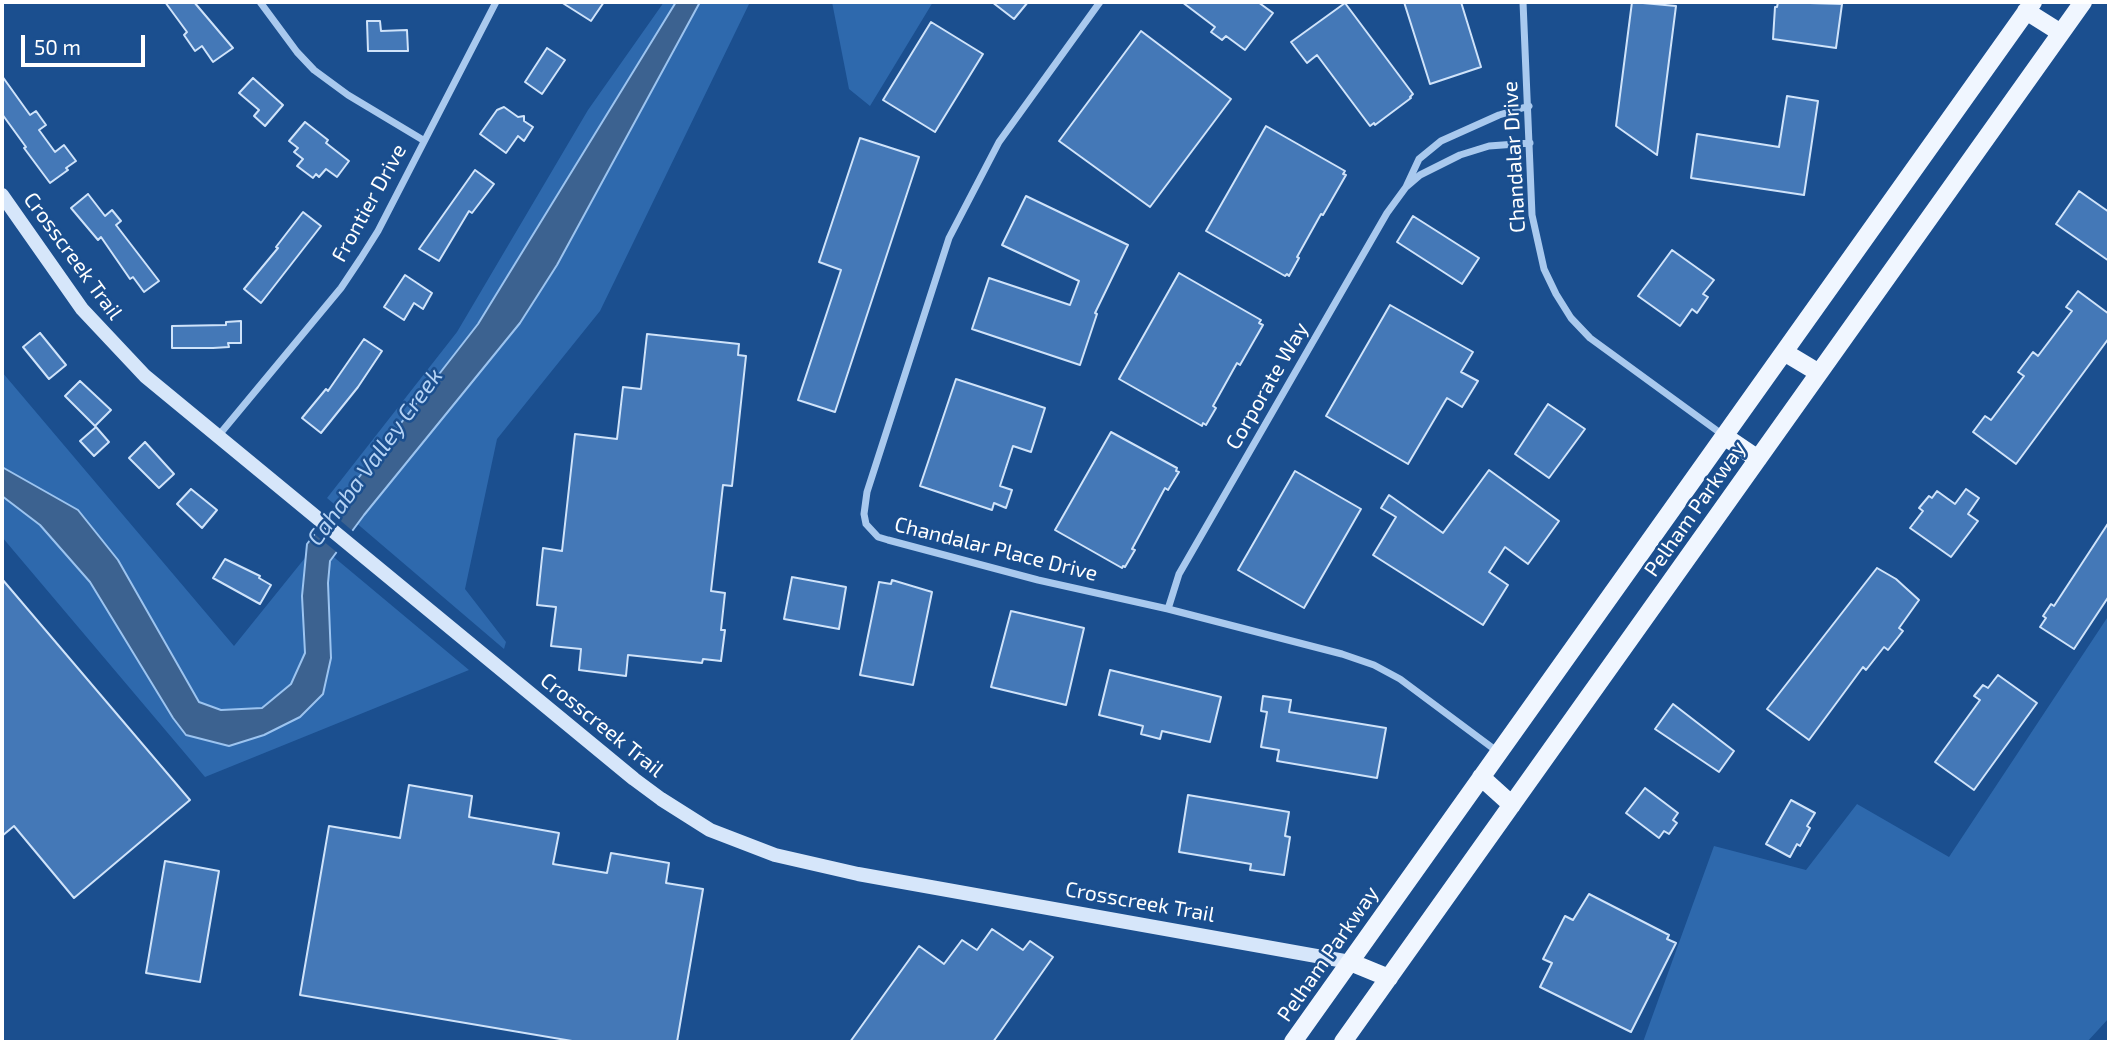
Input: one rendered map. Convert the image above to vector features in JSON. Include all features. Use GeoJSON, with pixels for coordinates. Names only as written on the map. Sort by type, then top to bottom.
{"type":"FeatureCollection","features":[{"type":"Feature","properties":{"kind":"main road","name":"Pelham Parkway"},"geometry":{"type":"LineString","coordinates":[[1343,1042],[2083,2]]}},
{"type":"Feature","properties":{"kind":"main road","name":"Pelham Parkway"},"geometry":{"type":"LineString","coordinates":[[1293,1042],[2030,6]]}},
{"type":"Feature","properties":{"kind":"main road"},"geometry":{"type":"LineString","coordinates":[[2030,6],[2061,33]]}},
{"type":"Feature","properties":{"kind":"main road"},"geometry":{"type":"LineString","coordinates":[[1784,352],[1819,373]]}},
{"type":"Feature","properties":{"kind":"main road"},"geometry":{"type":"LineString","coordinates":[[1724,436],[1758,459]]}},
{"type":"Feature","properties":{"kind":"main road"},"geometry":{"type":"LineString","coordinates":[[1481,777],[1512,805]]}},
{"type":"Feature","properties":{"kind":"main road"},"geometry":{"type":"LineString","coordinates":[[1350,962],[1389,978]]}},
{"type":"Feature","properties":{"kind":"street"},"geometry":{"type":"LineString","coordinates":[[260,2],[297,52],[314,70],[348,95],[423,140]]}},
{"type":"Feature","properties":{"kind":"street","name":"Frontier Drive"},"geometry":{"type":"LineString","coordinates":[[219,435],[341,288],[378,231],[496,2]]}},
{"type":"Feature","properties":{"kind":"street","name":"Chandalar Place Drive"},"geometry":{"type":"LineString","coordinates":[[1100,2],[1004,134],[948,238],[867,492],[864,514],[866,524],[878,537],[888,540],[1038,580],[1168,609],[1342,654],[1374,665],[1400,679],[1499,753]]}},
{"type":"Feature","properties":{"kind":"street","name":"Chandalar Drive"},"geometry":{"type":"LineString","coordinates":[[1523,2],[1532,215],[1540,256],[1556,295],[1571,318],[1590,338],[1724,436]]}},
{"type":"Feature","properties":{"kind":"street","name":"Corporate Way"},"geometry":{"type":"LineString","coordinates":[[1168,609],[1179,574],[1387,213],[1406,187],[1419,159],[1441,141],[1499,115],[1529,106]]}},
{"type":"Feature","properties":{"kind":"street","name":"Corporate Way"},"geometry":{"type":"LineString","coordinates":[[1406,187],[1420,175],[1460,156],[1489,146],[1530,143]]}},
{"type":"Feature","properties":{"kind":"street","name":"Crosscreek Trail"},"geometry":{"type":"LineString","coordinates":[[2,195],[82,309],[145,376],[661,799],[709,830],[752,848],[869,876],[1350,962]]}},
{"type":"Feature","properties":{"kind":"shaded area"},"geometry":{"type":"Polygon","coordinates":[[[664,2],[750,2],[600,311],[497,439],[465,589],[506,642],[504,649],[327,498],[457,332],[588,110],[664,2]]]}},
{"type":"Feature","properties":{"kind":"shaded area"},"geometry":{"type":"Polygon","coordinates":[[[832,2],[933,2],[870,106],[849,89],[832,2]]]}},
{"type":"Feature","properties":{"kind":"shaded area"},"geometry":{"type":"Polygon","coordinates":[[[2,372],[234,646],[317,543],[469,670],[205,777],[2,537],[2,372]]]}},
{"type":"Feature","properties":{"kind":"shaded area"},"geometry":{"type":"Polygon","coordinates":[[[2109,615],[2109,1018],[2087,1042],[1643,1042],[1714,846],[1806,870],[1857,804],[1949,857],[2109,615]]]}},
{"type":"Feature","properties":{"kind":"water","name":"Cahaba Valley Creek"},"geometry":{"type":"Polygon","coordinates":[[[676,2],[700,2],[557,265],[520,323],[364,515],[330,561],[328,583],[331,658],[323,694],[300,717],[264,735],[229,746],[186,735],[90,582],[40,525],[2,496],[2,467],[78,510],[118,560],[199,702],[221,710],[262,708],[291,684],[305,653],[302,596],[307,544],[478,324],[676,2]]]}},
{"type":"Feature","properties":{"kind":"pier"},"geometry":{"type":"Polygon","coordinates":[[[328,510],[355,533],[339,554],[312,532],[328,510]]]}},
{"type":"Feature","properties":{"kind":"building"},"geometry":{"type":"Polygon","coordinates":[[[165,2],[194,2],[233,48],[213,62],[202,46],[195,51],[184,35],[187,32],[165,2]]]}},
{"type":"Feature","properties":{"kind":"building"},"geometry":{"type":"Polygon","coordinates":[[[561,2],[604,2],[591,21],[561,2]]]}},
{"type":"Feature","properties":{"kind":"building"},"geometry":{"type":"Polygon","coordinates":[[[992,2],[1028,2],[1014,19],[992,2]]]}},
{"type":"Feature","properties":{"kind":"building"},"geometry":{"type":"Polygon","coordinates":[[[1182,2],[1258,2],[1273,13],[1245,50],[1226,36],[1222,40],[1211,32],[1215,27],[1182,2]]]}},
{"type":"Feature","properties":{"kind":"building"},"geometry":{"type":"Polygon","coordinates":[[[1404,2],[1461,2],[1481,67],[1430,84],[1404,2]]]}},
{"type":"Feature","properties":{"kind":"building"},"geometry":{"type":"Polygon","coordinates":[[[1632,2],[1676,6],[1657,155],[1616,126],[1632,2]]]}},
{"type":"Feature","properties":{"kind":"building"},"geometry":{"type":"Polygon","coordinates":[[[1778,2],[1842,4],[1836,48],[1773,39],[1775,7],[1778,2]]]}},
{"type":"Feature","properties":{"kind":"building"},"geometry":{"type":"Polygon","coordinates":[[[1345,3],[1413,94],[1375,125],[1374,123],[1370,126],[1317,55],[1307,63],[1291,42],[1345,3]]]}},
{"type":"Feature","properties":{"kind":"building"},"geometry":{"type":"Polygon","coordinates":[[[367,21],[380,21],[381,31],[407,30],[408,51],[368,51],[367,21]]]}},
{"type":"Feature","properties":{"kind":"building"},"geometry":{"type":"Polygon","coordinates":[[[931,22],[983,54],[935,132],[883,100],[931,22]]]}},
{"type":"Feature","properties":{"kind":"building"},"geometry":{"type":"Polygon","coordinates":[[[1141,31],[1231,99],[1150,207],[1059,141],[1141,31]]]}},
{"type":"Feature","properties":{"kind":"building"},"geometry":{"type":"Polygon","coordinates":[[[547,48],[565,60],[542,94],[525,82],[547,48]]]}},
{"type":"Feature","properties":{"kind":"building"},"geometry":{"type":"Polygon","coordinates":[[[2,76],[30,115],[36,111],[46,125],[39,130],[55,152],[64,145],[76,161],[50,183],[2,114],[2,76]]]}},
{"type":"Feature","properties":{"kind":"building"},"geometry":{"type":"Polygon","coordinates":[[[253,78],[283,105],[265,126],[254,116],[259,110],[239,93],[253,78]]]}},
{"type":"Feature","properties":{"kind":"building"},"geometry":{"type":"Polygon","coordinates":[[[1787,96],[1818,101],[1804,195],[1691,178],[1697,134],[1779,147],[1787,96]]]}},
{"type":"Feature","properties":{"kind":"building"},"geometry":{"type":"Polygon","coordinates":[[[504,107],[518,117],[524,116],[524,121],[533,127],[524,141],[518,136],[506,153],[480,134],[497,110],[504,107]]]}},
{"type":"Feature","properties":{"kind":"building"},"geometry":{"type":"Polygon","coordinates":[[[305,122],[349,161],[337,177],[326,169],[319,177],[316,174],[313,178],[297,166],[303,159],[294,152],[298,148],[289,141],[305,122]]]}},
{"type":"Feature","properties":{"kind":"building"},"geometry":{"type":"Polygon","coordinates":[[[1266,126],[1345,171],[1343,174],[1346,175],[1323,215],[1321,214],[1289,276],[1206,231],[1266,126]]]}},
{"type":"Feature","properties":{"kind":"building"},"geometry":{"type":"Polygon","coordinates":[[[860,138],[919,157],[835,412],[798,400],[841,270],[819,262],[860,138]]]}},
{"type":"Feature","properties":{"kind":"building"},"geometry":{"type":"Polygon","coordinates":[[[475,170],[494,184],[472,213],[469,211],[439,261],[419,249],[475,170]]]}},
{"type":"Feature","properties":{"kind":"building"},"geometry":{"type":"Polygon","coordinates":[[[2079,191],[2109,212],[2109,261],[2056,224],[2079,191]]]}},
{"type":"Feature","properties":{"kind":"building"},"geometry":{"type":"Polygon","coordinates":[[[88,194],[105,216],[112,210],[121,221],[116,225],[159,281],[144,292],[133,277],[130,279],[101,237],[98,240],[71,208],[88,194]]]}},
{"type":"Feature","properties":{"kind":"building"},"geometry":{"type":"Polygon","coordinates":[[[1026,196],[1128,245],[1095,313],[1097,314],[1080,365],[972,329],[989,278],[1070,305],[1079,281],[1002,245],[1026,196]]]}},
{"type":"Feature","properties":{"kind":"building"},"geometry":{"type":"Polygon","coordinates":[[[303,212],[321,226],[261,303],[244,289],[303,212]]]}},
{"type":"Feature","properties":{"kind":"building"},"geometry":{"type":"Polygon","coordinates":[[[1413,216],[1479,258],[1462,284],[1397,242],[1413,216]]]}},
{"type":"Feature","properties":{"kind":"building"},"geometry":{"type":"Polygon","coordinates":[[[1672,250],[1714,280],[1703,294],[1708,297],[1697,313],[1692,309],[1680,326],[1638,296],[1672,250]]]}},
{"type":"Feature","properties":{"kind":"building"},"geometry":{"type":"Polygon","coordinates":[[[1179,273],[1261,320],[1259,323],[1263,325],[1240,365],[1237,363],[1213,406],[1216,408],[1206,425],[1203,423],[1202,426],[1119,379],[1179,273]]]}},
{"type":"Feature","properties":{"kind":"building"},"geometry":{"type":"Polygon","coordinates":[[[405,275],[432,293],[423,309],[414,303],[404,320],[384,307],[405,275]]]}},
{"type":"Feature","properties":{"kind":"building"},"geometry":{"type":"Polygon","coordinates":[[[2078,291],[2109,314],[2109,338],[2016,464],[1973,432],[1985,416],[1991,420],[2024,376],[2018,372],[2033,352],[2038,356],[2072,311],[2066,307],[2078,291]]]}},
{"type":"Feature","properties":{"kind":"building"},"geometry":{"type":"Polygon","coordinates":[[[1390,305],[1473,352],[1461,372],[1478,381],[1462,407],[1447,398],[1408,464],[1326,416],[1390,305]]]}},
{"type":"Feature","properties":{"kind":"building"},"geometry":{"type":"Polygon","coordinates":[[[241,321],[241,343],[228,343],[229,347],[172,348],[172,326],[226,325],[226,322],[241,321]]]}},
{"type":"Feature","properties":{"kind":"building"},"geometry":{"type":"Polygon","coordinates":[[[40,333],[66,365],[49,379],[23,347],[40,333]]]}},
{"type":"Feature","properties":{"kind":"building"},"geometry":{"type":"Polygon","coordinates":[[[647,334],[739,344],[738,355],[746,356],[732,486],[723,485],[711,591],[725,593],[721,630],[725,630],[721,661],[703,659],[702,663],[628,655],[626,676],[579,670],[581,649],[551,646],[556,607],[537,605],[543,548],[562,551],[575,434],[617,439],[623,387],[641,389],[647,334]]]}},
{"type":"Feature","properties":{"kind":"building"},"geometry":{"type":"Polygon","coordinates":[[[364,339],[382,351],[358,387],[321,433],[302,418],[326,389],[328,391],[364,339]]]}},
{"type":"Feature","properties":{"kind":"building"},"geometry":{"type":"Polygon","coordinates":[[[956,379],[1045,408],[1031,452],[1013,446],[1000,486],[1012,490],[1006,508],[994,503],[992,510],[920,486],[956,379]]]}},
{"type":"Feature","properties":{"kind":"building"},"geometry":{"type":"Polygon","coordinates":[[[80,381],[111,410],[95,426],[65,396],[80,381]]]}},
{"type":"Feature","properties":{"kind":"building"},"geometry":{"type":"Polygon","coordinates":[[[1548,404],[1585,429],[1549,478],[1515,454],[1548,404]]]}},
{"type":"Feature","properties":{"kind":"building"},"geometry":{"type":"Polygon","coordinates":[[[96,427],[109,442],[94,456],[80,441],[96,427]]]}},
{"type":"Feature","properties":{"kind":"building"},"geometry":{"type":"Polygon","coordinates":[[[1111,432],[1177,468],[1176,471],[1179,472],[1168,490],[1165,488],[1132,549],[1135,550],[1122,568],[1055,530],[1111,432]]]}},
{"type":"Feature","properties":{"kind":"building"},"geometry":{"type":"Polygon","coordinates":[[[145,442],[174,474],[159,488],[129,458],[145,442]]]}},
{"type":"Feature","properties":{"kind":"building"},"geometry":{"type":"Polygon","coordinates":[[[1489,470],[1559,521],[1528,564],[1505,547],[1489,572],[1508,585],[1483,625],[1373,555],[1396,517],[1381,508],[1389,495],[1443,533],[1489,470]]]}},
{"type":"Feature","properties":{"kind":"building"},"geometry":{"type":"Polygon","coordinates":[[[1295,471],[1361,509],[1304,608],[1238,570],[1295,471]]]}},
{"type":"Feature","properties":{"kind":"building"},"geometry":{"type":"Polygon","coordinates":[[[191,489],[217,510],[202,528],[177,504],[191,489]]]}},
{"type":"Feature","properties":{"kind":"building"},"geometry":{"type":"Polygon","coordinates":[[[1966,489],[1979,498],[1968,514],[1978,521],[1951,557],[1910,528],[1923,511],[1919,508],[1929,496],[1932,498],[1937,491],[1955,504],[1966,489]]]}},
{"type":"Feature","properties":{"kind":"building"},"geometry":{"type":"Polygon","coordinates":[[[2109,522],[2109,596],[2074,649],[2040,627],[2046,618],[2043,616],[2051,604],[2054,606],[2109,522]]]}},
{"type":"Feature","properties":{"kind":"building"},"geometry":{"type":"Polygon","coordinates":[[[225,559],[260,576],[259,578],[271,585],[260,604],[213,578],[225,559]]]}},
{"type":"Feature","properties":{"kind":"building"},"geometry":{"type":"Polygon","coordinates":[[[1877,568],[1896,579],[1919,600],[1899,628],[1903,631],[1888,650],[1884,647],[1866,670],[1863,667],[1809,740],[1767,709],[1877,568]]]}},
{"type":"Feature","properties":{"kind":"building"},"geometry":{"type":"Polygon","coordinates":[[[792,577],[846,587],[839,629],[784,619],[792,577]]]}},
{"type":"Feature","properties":{"kind":"building"},"geometry":{"type":"Polygon","coordinates":[[[2,579],[190,800],[74,898],[14,826],[2,836],[2,579]]]}},
{"type":"Feature","properties":{"kind":"building"},"geometry":{"type":"Polygon","coordinates":[[[892,580],[932,592],[913,685],[860,675],[879,582],[891,584],[892,580]]]}},
{"type":"Feature","properties":{"kind":"building"},"geometry":{"type":"Polygon","coordinates":[[[1011,611],[1084,628],[1066,705],[991,687],[1011,611]]]}},
{"type":"Feature","properties":{"kind":"building"},"geometry":{"type":"Polygon","coordinates":[[[1110,670],[1221,697],[1210,742],[1162,731],[1160,739],[1141,734],[1143,726],[1099,715],[1110,670]]]}},
{"type":"Feature","properties":{"kind":"building"},"geometry":{"type":"Polygon","coordinates":[[[1998,675],[2037,703],[1974,790],[1935,762],[1980,700],[1974,696],[1983,685],[1988,688],[1998,675]]]}},
{"type":"Feature","properties":{"kind":"building"},"geometry":{"type":"Polygon","coordinates":[[[1263,696],[1291,700],[1289,712],[1386,728],[1377,778],[1277,761],[1279,750],[1261,747],[1267,712],[1261,711],[1263,696]]]}},
{"type":"Feature","properties":{"kind":"building"},"geometry":{"type":"Polygon","coordinates":[[[1673,704],[1734,751],[1719,772],[1655,729],[1673,704]]]}},
{"type":"Feature","properties":{"kind":"building"},"geometry":{"type":"Polygon","coordinates":[[[409,785],[472,796],[469,817],[559,833],[553,864],[607,873],[611,853],[669,863],[666,883],[703,889],[677,1042],[578,1042],[300,995],[329,826],[400,838],[409,785]]]}},
{"type":"Feature","properties":{"kind":"building"},"geometry":{"type":"Polygon","coordinates":[[[1645,788],[1678,813],[1673,820],[1677,823],[1669,834],[1664,831],[1659,838],[1626,813],[1645,788]]]}},
{"type":"Feature","properties":{"kind":"building"},"geometry":{"type":"Polygon","coordinates":[[[1188,795],[1289,812],[1285,836],[1290,837],[1284,875],[1250,870],[1251,864],[1179,852],[1188,795]]]}},
{"type":"Feature","properties":{"kind":"building"},"geometry":{"type":"Polygon","coordinates":[[[1791,800],[1815,813],[1800,846],[1797,844],[1790,857],[1766,844],[1791,800]]]}},
{"type":"Feature","properties":{"kind":"building"},"geometry":{"type":"Polygon","coordinates":[[[165,861],[219,871],[200,982],[146,973],[165,861]]]}},
{"type":"Feature","properties":{"kind":"building"},"geometry":{"type":"Polygon","coordinates":[[[1589,894],[1669,935],[1667,939],[1676,943],[1631,1032],[1540,987],[1552,963],[1543,959],[1565,916],[1573,920],[1589,894]]]}},
{"type":"Feature","properties":{"kind":"building"},"geometry":{"type":"Polygon","coordinates":[[[992,929],[1023,950],[1030,941],[1053,957],[993,1042],[850,1042],[919,946],[944,964],[962,940],[977,950],[992,929]]]}}]}
